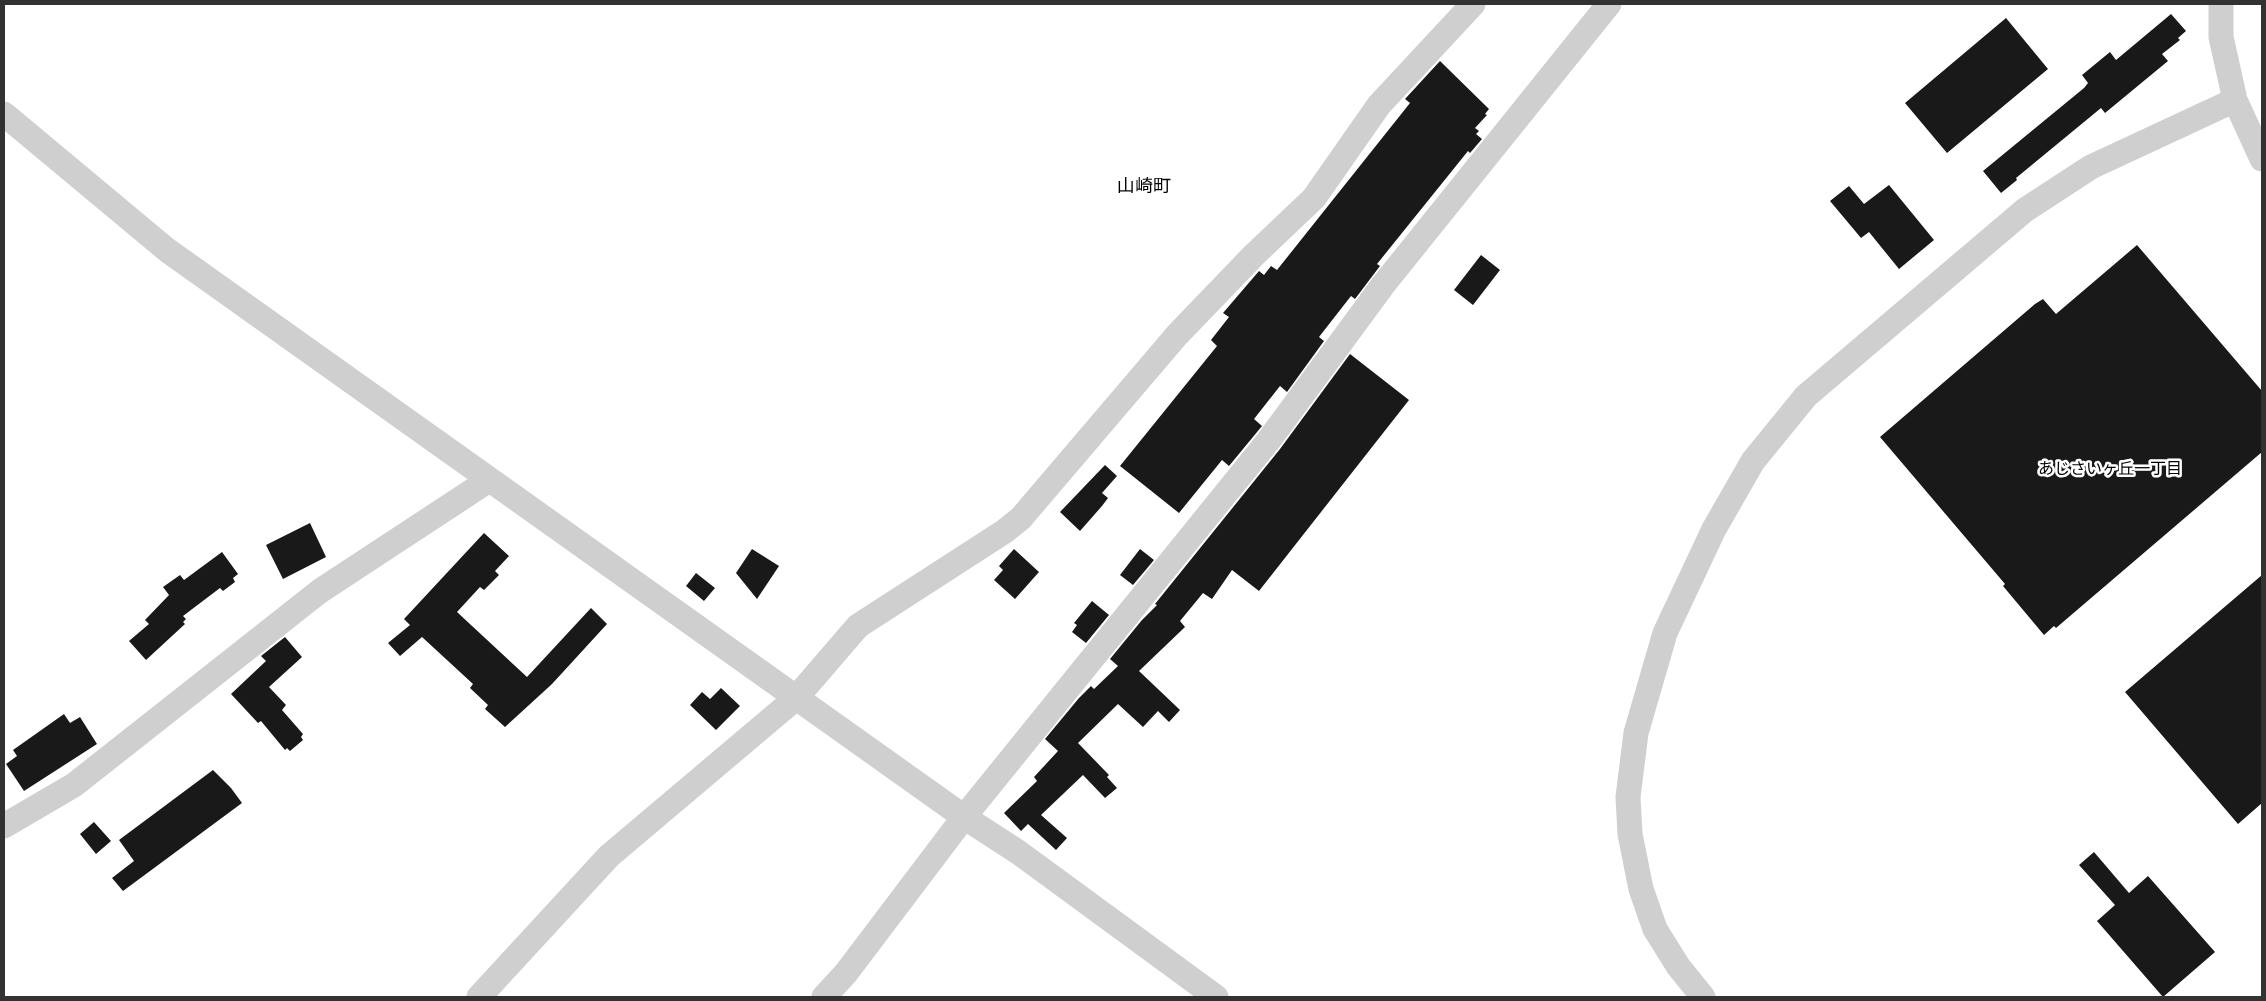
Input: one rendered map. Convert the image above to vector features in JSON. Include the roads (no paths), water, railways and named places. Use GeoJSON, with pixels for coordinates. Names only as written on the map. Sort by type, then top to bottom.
{"type":"FeatureCollection","features":[{"type":"Feature","properties":{"kind":"street"},"geometry":{"type":"LineString","coordinates":[[479,997],[609,856],[796,698],[858,626],[1005,531],[1021,518],[1177,336],[1254,255],[1314,198],[1379,106],[1473,4]]}},
{"type":"Feature","properties":{"kind":"street"},"geometry":{"type":"LineString","coordinates":[[826,996],[846,973],[964,817],[1269,440],[1383,286],[1609,4]]}},
{"type":"Feature","properties":{"kind":"street"},"geometry":{"type":"LineString","coordinates":[[2221,4],[2221,37],[2235,100],[2262,159]]}},
{"type":"Feature","properties":{"kind":"street"},"geometry":{"type":"LineString","coordinates":[[1703,997],[1678,966],[1655,928],[1641,889],[1630,834],[1628,797],[1636,733],[1665,633],[1714,529],[1753,461],[1806,396],[2025,210],[2091,167],[2235,100]]}},
{"type":"Feature","properties":{"kind":"street"},"geometry":{"type":"LineString","coordinates":[[4,114],[167,250],[964,817],[1018,852],[1216,997]]}},
{"type":"Feature","properties":{"kind":"street"},"geometry":{"type":"LineString","coordinates":[[4,826],[74,785],[320,590],[489,480]]}},
{"type":"Feature","properties":{"kind":"district","name":"山崎町"},"geometry":{"type":"Point","coordinates":[1144,187]}},
{"type":"Feature","properties":{"kind":"district","name":"あじさいヶ丘一丁目"},"geometry":{"type":"Point","coordinates":[2110,470]}}]}
